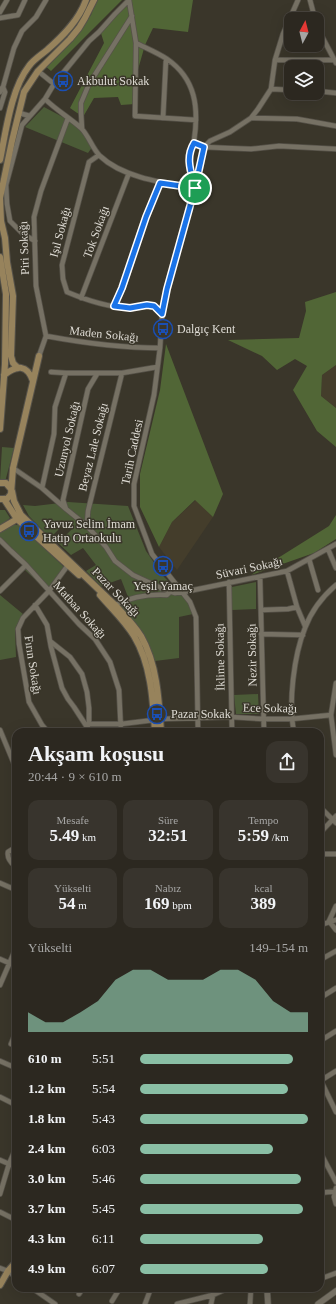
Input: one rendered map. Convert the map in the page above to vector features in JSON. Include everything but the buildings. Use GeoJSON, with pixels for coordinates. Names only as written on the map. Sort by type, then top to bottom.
{"type":"FeatureCollection","features":[{"type":"Feature","properties":{"kind":"main road"},"geometry":{"type":"LineString","coordinates":[[0,160],[17,88],[29,66],[72,25],[86,0]]}},
{"type":"Feature","properties":{"kind":"main road"},"geometry":{"type":"LineString","coordinates":[[18,368],[13,363],[11,356],[13,296],[7,262],[5,238],[1,221],[0,198],[24,92],[38,71],[70,39],[85,18],[94,0]]}},
{"type":"Feature","properties":{"kind":"main road"},"geometry":{"type":"LineString","coordinates":[[29,66],[38,71]]}},
{"type":"Feature","properties":{"kind":"main road"},"geometry":{"type":"LineString","coordinates":[[0,257],[6,294],[4,375],[0,429]]}},
{"type":"Feature","properties":{"kind":"main road"},"geometry":{"type":"LineString","coordinates":[[26,369],[35,363],[38,356]]}},
{"type":"Feature","properties":{"kind":"main road"},"geometry":{"type":"LineString","coordinates":[[1,500],[9,497],[11,490],[13,468],[38,356]]}},
{"type":"Feature","properties":{"kind":"main road"},"geometry":{"type":"LineString","coordinates":[[4,375],[13,369],[26,369],[30,372],[33,381]]}},
{"type":"Feature","properties":{"kind":"main road"},"geometry":{"type":"LineString","coordinates":[[0,484],[6,483],[11,490]]}},
{"type":"Feature","properties":{"kind":"main road","name":"Pazar Sokağı"},"geometry":{"type":"LineString","coordinates":[[11,490],[14,501],[21,515],[115,605],[130,621],[140,635],[146,648],[155,678],[157,720],[156,728]]}},
{"type":"Feature","properties":{"kind":"main road","name":"Pazar Sokağı"},"geometry":{"type":"LineString","coordinates":[[1,500],[17,519],[94,588],[135,636],[146,664],[160,728]]}},
{"type":"Feature","properties":{"kind":"main road"},"geometry":{"type":"LineString","coordinates":[[0,529],[17,519]]}},
{"type":"Feature","properties":{"kind":"main road"},"geometry":{"type":"LineString","coordinates":[[0,1285],[12,1266]]}},
{"type":"Feature","properties":{"kind":"street"},"geometry":{"type":"LineString","coordinates":[[0,12],[7,0]]}},
{"type":"Feature","properties":{"kind":"street"},"geometry":{"type":"LineString","coordinates":[[0,18],[18,15],[25,0]]}},
{"type":"Feature","properties":{"kind":"street"},"geometry":{"type":"LineString","coordinates":[[0,92],[3,87],[14,48],[22,31],[36,17],[46,0]]}},
{"type":"Feature","properties":{"kind":"street"},"geometry":{"type":"LineString","coordinates":[[129,0],[136,44],[135,116],[196,120]]}},
{"type":"Feature","properties":{"kind":"street"},"geometry":{"type":"LineString","coordinates":[[35,241],[23,234],[10,221],[7,204],[6,186],[22,125],[45,99],[54,84],[88,41],[99,32],[129,0]]}},
{"type":"Feature","properties":{"kind":"street"},"geometry":{"type":"LineString","coordinates":[[204,147],[210,141],[230,132],[251,118],[271,89],[275,60],[283,34],[298,0],[292,0]]}},
{"type":"Feature","properties":{"kind":"street"},"geometry":{"type":"LineString","coordinates":[[310,0],[313,12]]}},
{"type":"Feature","properties":{"kind":"street"},"geometry":{"type":"LineString","coordinates":[[82,129],[80,112],[81,102],[89,84],[132,16]]}},
{"type":"Feature","properties":{"kind":"street"},"geometry":{"type":"LineString","coordinates":[[324,41],[335,61]]}},
{"type":"Feature","properties":{"kind":"street","name":"Tarih Caddesi"},"geometry":{"type":"LineString","coordinates":[[136,44],[166,58],[180,70],[192,89],[195,101],[196,120],[194,143],[190,151],[190,167],[195,188]]}},
{"type":"Feature","properties":{"kind":"street"},"geometry":{"type":"LineString","coordinates":[[163,118],[166,58]]}},
{"type":"Feature","properties":{"kind":"street"},"geometry":{"type":"LineString","coordinates":[[275,60],[335,61]]}},
{"type":"Feature","properties":{"kind":"street"},"geometry":{"type":"LineString","coordinates":[[38,71],[54,84]]}},
{"type":"Feature","properties":{"kind":"street"},"geometry":{"type":"LineString","coordinates":[[0,108],[5,92],[3,87]]}},
{"type":"Feature","properties":{"kind":"street"},"geometry":{"type":"LineString","coordinates":[[271,89],[284,90]]}},
{"type":"Feature","properties":{"kind":"street"},"geometry":{"type":"LineString","coordinates":[[324,92],[336,93]]}},
{"type":"Feature","properties":{"kind":"street"},"geometry":{"type":"LineString","coordinates":[[45,99],[82,129],[99,155],[111,164],[129,173],[160,183],[195,188]]}},
{"type":"Feature","properties":{"kind":"street"},"geometry":{"type":"LineString","coordinates":[[19,113],[30,116]]}},
{"type":"Feature","properties":{"kind":"street","name":"Piri Sokağı"},"geometry":{"type":"LineString","coordinates":[[46,336],[36,286],[34,216],[41,191],[68,118]]}},
{"type":"Feature","properties":{"kind":"street"},"geometry":{"type":"LineString","coordinates":[[251,118],[297,119],[336,126]]}},
{"type":"Feature","properties":{"kind":"street"},"geometry":{"type":"LineString","coordinates":[[194,143],[204,147],[251,149],[279,146],[336,149]]}},
{"type":"Feature","properties":{"kind":"street","name":"Tarih Caddesi"},"geometry":{"type":"LineString","coordinates":[[198,728],[196,617],[184,592],[152,554],[134,506],[134,484],[154,395],[160,348],[162,314],[167,289],[195,188],[204,147]]}},
{"type":"Feature","properties":{"kind":"street","name":"Işıl Sokağı"},"geometry":{"type":"LineString","coordinates":[[99,155],[89,162],[62,265],[63,279],[67,292],[81,298],[114,306],[130,308],[147,305],[154,306],[162,314]]}},
{"type":"Feature","properties":{"kind":"street","name":"Tok Sokağı"},"geometry":{"type":"LineString","coordinates":[[81,298],[129,173]]}},
{"type":"Feature","properties":{"kind":"street"},"geometry":{"type":"LineString","coordinates":[[114,306],[122,288],[146,217],[160,183]]}},
{"type":"Feature","properties":{"kind":"street"},"geometry":{"type":"LineString","coordinates":[[38,356],[46,336]]}},
{"type":"Feature","properties":{"kind":"street","name":"Maden Sokağı"},"geometry":{"type":"LineString","coordinates":[[46,336],[71,341],[133,348],[160,348]]}},
{"type":"Feature","properties":{"kind":"street"},"geometry":{"type":"LineString","coordinates":[[51,372],[97,374],[122,373],[158,367]]}},
{"type":"Feature","properties":{"kind":"street"},"geometry":{"type":"LineString","coordinates":[[42,488],[54,434],[55,407],[66,373]]}},
{"type":"Feature","properties":{"kind":"street","name":"Beyaz Lale Sokağı"},"geometry":{"type":"LineString","coordinates":[[87,526],[88,511],[122,373]]}},
{"type":"Feature","properties":{"kind":"street","name":"Uzunyol Sokağı"},"geometry":{"type":"LineString","coordinates":[[66,509],[63,500],[88,389],[97,374]]}},
{"type":"Feature","properties":{"kind":"street","name":"Uzunyol Sokağı"},"geometry":{"type":"LineString","coordinates":[[13,468],[42,488],[87,526],[106,547],[115,562],[133,575],[170,592],[184,592]]}},
{"type":"Feature","properties":{"kind":"street","name":"Matbaa Sokağı"},"geometry":{"type":"LineString","coordinates":[[0,540],[26,565],[79,624],[95,639],[110,662],[119,690],[121,728]]}},
{"type":"Feature","properties":{"kind":"street","name":"Süvari Sokağı"},"geometry":{"type":"LineString","coordinates":[[184,592],[287,571],[336,544]]}},
{"type":"Feature","properties":{"kind":"street"},"geometry":{"type":"LineString","coordinates":[[328,549],[336,568]]}},
{"type":"Feature","properties":{"kind":"street"},"geometry":{"type":"LineString","coordinates":[[309,559],[318,590]]}},
{"type":"Feature","properties":{"kind":"street"},"geometry":{"type":"LineString","coordinates":[[0,591],[26,565]]}},
{"type":"Feature","properties":{"kind":"street","name":"Fırın Sokağı"},"geometry":{"type":"LineString","coordinates":[[45,728],[29,702],[19,644],[18,629],[23,618],[50,591],[68,565]]}},
{"type":"Feature","properties":{"kind":"street"},"geometry":{"type":"LineString","coordinates":[[287,571],[297,607],[305,626]]}},
{"type":"Feature","properties":{"kind":"street","name":"Nezir Sokağı"},"geometry":{"type":"LineString","coordinates":[[260,577],[264,728]]}},
{"type":"Feature","properties":{"kind":"street","name":"İklime Sokağı"},"geometry":{"type":"LineString","coordinates":[[229,582],[232,728]]}},
{"type":"Feature","properties":{"kind":"street"},"geometry":{"type":"LineString","coordinates":[[293,728],[292,719],[293,689],[297,655],[305,626],[319,604],[336,585]]}},
{"type":"Feature","properties":{"kind":"street"},"geometry":{"type":"LineString","coordinates":[[115,605],[136,597],[167,595],[170,592]]}},
{"type":"Feature","properties":{"kind":"street"},"geometry":{"type":"LineString","coordinates":[[36,605],[47,625],[62,688],[88,728]]}},
{"type":"Feature","properties":{"kind":"street"},"geometry":{"type":"LineString","coordinates":[[261,610],[288,609],[297,607]]}},
{"type":"Feature","properties":{"kind":"street"},"geometry":{"type":"LineString","coordinates":[[261,634],[303,635]]}},
{"type":"Feature","properties":{"kind":"street"},"geometry":{"type":"LineString","coordinates":[[50,641],[70,657],[82,674],[88,697],[88,728]]}},
{"type":"Feature","properties":{"kind":"street"},"geometry":{"type":"LineString","coordinates":[[336,683],[331,715],[335,730],[336,755]]}},
{"type":"Feature","properties":{"kind":"street","name":"Ece Sokağı"},"geometry":{"type":"LineString","coordinates":[[88,728],[197,717],[231,717],[263,720],[331,715]]}},
{"type":"Feature","properties":{"kind":"street"},"geometry":{"type":"LineString","coordinates":[[0,730],[12,759]]}},
{"type":"Feature","properties":{"kind":"street"},"geometry":{"type":"LineString","coordinates":[[324,810],[335,820],[324,830]]}},
{"type":"Feature","properties":{"kind":"street"},"geometry":{"type":"LineString","coordinates":[[12,850],[8,852],[8,856],[12,864]]}},
{"type":"Feature","properties":{"kind":"street"},"geometry":{"type":"LineString","coordinates":[[324,854],[336,854]]}},
{"type":"Feature","properties":{"kind":"street"},"geometry":{"type":"LineString","coordinates":[[1,885],[12,889]]}},
{"type":"Feature","properties":{"kind":"street"},"geometry":{"type":"LineString","coordinates":[[329,921],[336,906]]}},
{"type":"Feature","properties":{"kind":"street"},"geometry":{"type":"LineString","coordinates":[[324,923],[336,920]]}},
{"type":"Feature","properties":{"kind":"street"},"geometry":{"type":"LineString","coordinates":[[329,921],[336,930]]}},
{"type":"Feature","properties":{"kind":"street"},"geometry":{"type":"LineString","coordinates":[[324,958],[336,951]]}},
{"type":"Feature","properties":{"kind":"street"},"geometry":{"type":"LineString","coordinates":[[0,985],[12,957]]}},
{"type":"Feature","properties":{"kind":"street"},"geometry":{"type":"LineString","coordinates":[[0,959],[12,964]]}},
{"type":"Feature","properties":{"kind":"street"},"geometry":{"type":"LineString","coordinates":[[324,996],[336,988]]}},
{"type":"Feature","properties":{"kind":"street"},"geometry":{"type":"LineString","coordinates":[[324,1038],[336,1031]]}},
{"type":"Feature","properties":{"kind":"street"},"geometry":{"type":"LineString","coordinates":[[0,1061],[12,1066]]}},
{"type":"Feature","properties":{"kind":"street"},"geometry":{"type":"LineString","coordinates":[[324,1078],[336,1071]]}},
{"type":"Feature","properties":{"kind":"street"},"geometry":{"type":"LineString","coordinates":[[324,1089],[336,1112]]}},
{"type":"Feature","properties":{"kind":"street"},"geometry":{"type":"LineString","coordinates":[[0,1099],[12,1104]]}},
{"type":"Feature","properties":{"kind":"street"},"geometry":{"type":"LineString","coordinates":[[0,1194],[12,1157]]}},
{"type":"Feature","properties":{"kind":"street"},"geometry":{"type":"LineString","coordinates":[[0,1160],[12,1165]]}},
{"type":"Feature","properties":{"kind":"street"},"geometry":{"type":"LineString","coordinates":[[324,1160],[336,1182]]}},
{"type":"Feature","properties":{"kind":"street"},"geometry":{"type":"LineString","coordinates":[[324,1192],[336,1190],[334,1197],[336,1204]]}},
{"type":"Feature","properties":{"kind":"street"},"geometry":{"type":"LineString","coordinates":[[0,1212],[12,1218]]}},
{"type":"Feature","properties":{"kind":"street"},"geometry":{"type":"LineString","coordinates":[[0,1268],[12,1274]]}},
{"type":"Feature","properties":{"kind":"street"},"geometry":{"type":"LineString","coordinates":[[324,1278],[336,1273]]}},
{"type":"Feature","properties":{"kind":"street"},"geometry":{"type":"LineString","coordinates":[[318,1304],[336,1291]]}},
{"type":"Feature","properties":{"kind":"street"},"geometry":{"type":"LineString","coordinates":[[38,1292],[55,1304]]}},
{"type":"Feature","properties":{"kind":"street"},"geometry":{"type":"LineString","coordinates":[[112,1301],[118,1292]]}},
{"type":"Feature","properties":{"kind":"street"},"geometry":{"type":"LineString","coordinates":[[145,1304],[150,1292]]}},
{"type":"Feature","properties":{"kind":"street"},"geometry":{"type":"LineString","coordinates":[[180,1304],[220,1292]]}},
{"type":"Feature","properties":{"kind":"street"},"geometry":{"type":"LineString","coordinates":[[250,1304],[251,1292]]}},
{"type":"Feature","properties":{"kind":"street"},"geometry":{"type":"LineString","coordinates":[[267,1292],[268,1304]]}},
{"type":"Feature","properties":{"kind":"street"},"geometry":{"type":"LineString","coordinates":[[211,1304],[213,1295]]}},
{"type":"Feature","properties":{"kind":"shaded area"},"geometry":{"type":"Polygon","coordinates":[[[336,365],[336,408],[321,396],[322,375],[336,365]]]}},
{"type":"Feature","properties":{"kind":"shaded area"},"geometry":{"type":"Polygon","coordinates":[[[196,500],[213,517],[177,570],[159,547],[172,522],[196,500]]]}},
{"type":"Feature","properties":{"kind":"green space"},"geometry":{"type":"Polygon","coordinates":[[[96,0],[122,0],[51,71],[44,65],[74,37],[91,15],[96,0]]]}},
{"type":"Feature","properties":{"kind":"green space"},"geometry":{"type":"Polygon","coordinates":[[[129,0],[193,0],[188,32],[153,28],[145,45],[135,80],[135,104],[121,105],[118,97],[94,98],[83,117],[70,108],[104,43],[100,30],[129,0]]]}},
{"type":"Feature","properties":{"kind":"green space"},"geometry":{"type":"Polygon","coordinates":[[[44,107],[74,123],[93,146],[88,153],[25,127],[44,107]]]}},
{"type":"Feature","properties":{"kind":"green space"},"geometry":{"type":"Polygon","coordinates":[[[336,292],[336,365],[322,375],[321,396],[336,408],[336,447],[317,431],[293,390],[307,366],[295,359],[277,370],[262,356],[228,340],[299,338],[306,311],[305,302],[336,292]]]}},
{"type":"Feature","properties":{"kind":"green space"},"geometry":{"type":"Polygon","coordinates":[[[166,344],[223,494],[213,517],[195,500],[172,522],[159,547],[140,507],[140,474],[160,390],[166,344]]]}},
{"type":"Feature","properties":{"kind":"green space"},"geometry":{"type":"Polygon","coordinates":[[[2,447],[14,448],[5,482],[0,481],[2,447]]]}},
{"type":"Feature","properties":{"kind":"green space"},"geometry":{"type":"Polygon","coordinates":[[[68,502],[128,506],[146,551],[164,577],[185,597],[193,614],[179,617],[179,658],[155,661],[136,624],[119,604],[128,597],[121,579],[101,586],[86,571],[96,565],[83,548],[71,555],[58,543],[72,529],[65,523],[50,538],[29,516],[23,505],[35,506],[68,502]]]}},
{"type":"Feature","properties":{"kind":"green space"},"geometry":{"type":"Polygon","coordinates":[[[0,510],[5,510],[10,518],[0,526],[0,510]]]}},
{"type":"Feature","properties":{"kind":"green space"},"geometry":{"type":"Polygon","coordinates":[[[336,515],[336,539],[314,553],[251,575],[329,526],[336,515]]]}},
{"type":"Feature","properties":{"kind":"green space"},"geometry":{"type":"Polygon","coordinates":[[[11,525],[20,525],[66,569],[47,591],[25,570],[0,594],[0,587],[23,565],[0,543],[0,532],[11,525]]]}},
{"type":"Feature","properties":{"kind":"green space"},"geometry":{"type":"Polygon","coordinates":[[[256,582],[256,609],[232,610],[232,587],[256,582]]]}},
{"type":"Feature","properties":{"kind":"green space"},"geometry":{"type":"Polygon","coordinates":[[[0,595],[23,614],[15,629],[16,657],[0,660],[0,595]]]}},
{"type":"Feature","properties":{"kind":"green space"},"geometry":{"type":"Polygon","coordinates":[[[258,694],[259,714],[236,714],[234,695],[258,694]]]}},
{"type":"Feature","properties":{"kind":"place","name":"Akbulut Sokak"},"geometry":{"type":"Point","coordinates":[63,81]}},
{"type":"Feature","properties":{"kind":"place","name":"Dalgıç Kent"},"geometry":{"type":"Point","coordinates":[163,329]}},
{"type":"Feature","properties":{"kind":"place","name":"Yavuz Selim İmam Hatip Ortaokulu"},"geometry":{"type":"Point","coordinates":[29,531]}},
{"type":"Feature","properties":{"kind":"place","name":"Yeşil Yamaç"},"geometry":{"type":"Point","coordinates":[163,566]}},
{"type":"Feature","properties":{"kind":"place","name":"Pazar Sokak"},"geometry":{"type":"Point","coordinates":[157,714]}},
{"type":"Feature","properties":{"kind":"route"},"geometry":{"type":"LineString","coordinates":[[195,188],[167,289],[162,314],[154,306],[147,305],[130,308],[114,306],[122,288],[146,217],[160,183],[195,188],[190,167],[190,151],[194,143],[204,147],[201,154],[195,188]]}}]}
